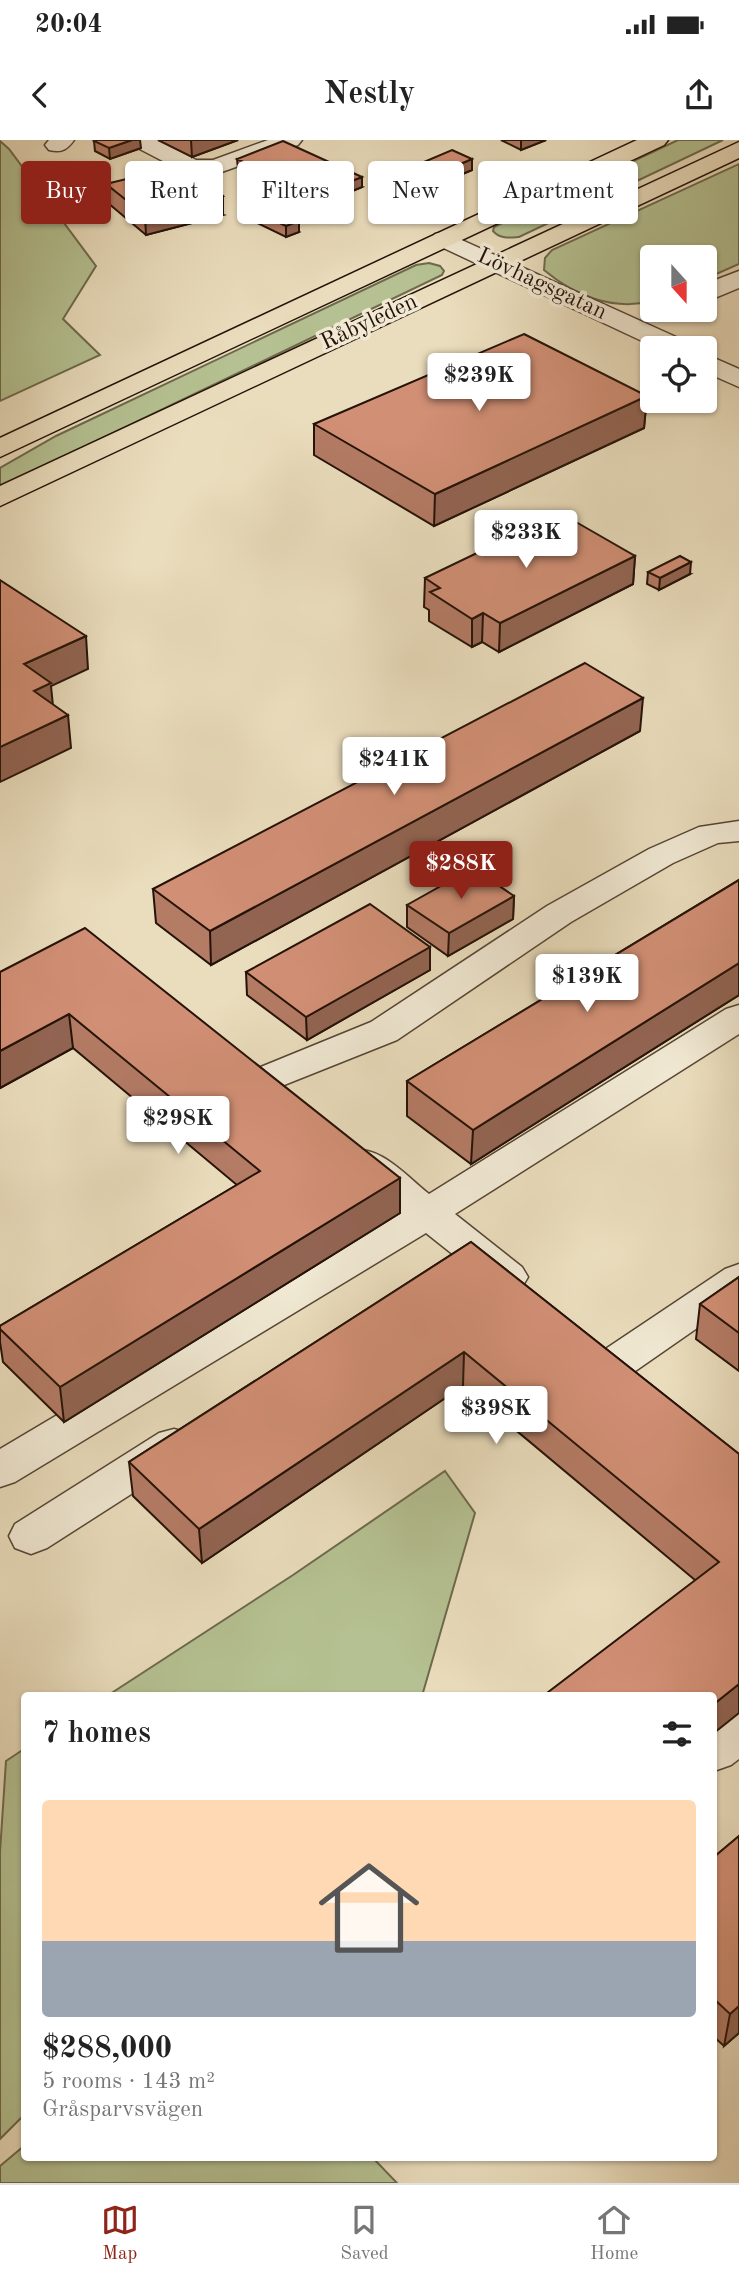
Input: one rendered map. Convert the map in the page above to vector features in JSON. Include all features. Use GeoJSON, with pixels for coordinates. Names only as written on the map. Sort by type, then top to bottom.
{"type":"FeatureCollection","features":[{"type":"Feature","properties":{"kind":"main road","name":"Råbyleden"},"geometry":{"type":"LineString","coordinates":[[0,449],[656,140]]}},
{"type":"Feature","properties":{"kind":"main road","name":"Råbyleden"},"geometry":{"type":"LineString","coordinates":[[0,497],[739,149]]}},
{"type":"Feature","properties":{"kind":"street"},"geometry":{"type":"LineString","coordinates":[[140,140],[192,167],[216,167],[290,140]]}},
{"type":"Feature","properties":{"kind":"street","name":"Lövhagsgatan"},"geometry":{"type":"LineString","coordinates":[[444,239],[653,336]]}},
{"type":"Feature","properties":{"kind":"street"},"geometry":{"type":"LineString","coordinates":[[718,289],[739,279]]}},
{"type":"Feature","properties":{"kind":"street"},"geometry":{"type":"LineString","coordinates":[[635,327],[645,322]]}},
{"type":"Feature","properties":{"kind":"street"},"geometry":{"type":"LineString","coordinates":[[717,368],[739,379]]}},
{"type":"Feature","properties":{"kind":"street"},"geometry":{"type":"LineString","coordinates":[[259,1082],[384,1031],[559,914],[661,856],[711,834],[739,831]]}},
{"type":"Feature","properties":{"kind":"street"},"geometry":{"type":"LineString","coordinates":[[0,1470],[428,1213],[739,1017]]}},
{"type":"Feature","properties":{"kind":"street"},"geometry":{"type":"LineString","coordinates":[[229,1057],[292,1107]]}},
{"type":"Feature","properties":{"kind":"street"},"geometry":{"type":"LineString","coordinates":[[337,1141],[541,1303]]}},
{"type":"Feature","properties":{"kind":"street"},"geometry":{"type":"LineString","coordinates":[[441,1274],[477,1252]]}},
{"type":"Feature","properties":{"kind":"street"},"geometry":{"type":"LineString","coordinates":[[616,1363],[739,1279]]}},
{"type":"Feature","properties":{"kind":"street"},"geometry":{"type":"LineString","coordinates":[[584,1338],[647,1388]]}},
{"type":"Feature","properties":{"kind":"street"},"geometry":{"type":"LineString","coordinates":[[31,1536],[207,1424]]}},
{"type":"Feature","properties":{"kind":"street"},"geometry":{"type":"LineString","coordinates":[[717,1749],[739,1731]]}},
{"type":"Feature","properties":{"kind":"green space"},"geometry":{"type":"Polygon","coordinates":[[[678,140],[723,140],[638,180],[638,161],[634,161],[678,140]]]}},
{"type":"Feature","properties":{"kind":"green space"},"geometry":{"type":"Polygon","coordinates":[[[0,141],[21,165],[21,224],[65,224],[96,266],[63,319],[100,355],[0,401],[0,141]]]}},
{"type":"Feature","properties":{"kind":"green space"},"geometry":{"type":"Polygon","coordinates":[[[739,164],[739,264],[718,273],[718,245],[640,245],[638,304],[595,299],[568,287],[544,270],[545,258],[552,250],[609,224],[638,224],[638,210],[739,164]]]}},
{"type":"Feature","properties":{"kind":"green space"},"geometry":{"type":"Polygon","coordinates":[[[500,224],[546,224],[519,237],[508,238],[496,234],[494,227],[500,224]]]}},
{"type":"Feature","properties":{"kind":"green space"},"geometry":{"type":"Polygon","coordinates":[[[429,263],[440,266],[444,271],[442,275],[88,445],[0,491],[0,468],[56,436],[416,265],[429,263]]]}},
{"type":"Feature","properties":{"kind":"green space"},"geometry":{"type":"Polygon","coordinates":[[[445,1471],[475,1513],[423,1692],[113,1692],[293,1575],[445,1471]]]}},
{"type":"Feature","properties":{"kind":"green space"},"geometry":{"type":"Polygon","coordinates":[[[21,1751],[21,2118],[0,2139],[0,1852],[6,1761],[21,1751]]]}},
{"type":"Feature","properties":{"kind":"green space"},"geometry":{"type":"Polygon","coordinates":[[[21,2148],[21,2161],[376,2161],[397,2183],[0,2183],[0,2166],[21,2148]]]}},
{"type":"Feature","properties":{"kind":"building"},"geometry":{"type":"Polygon","coordinates":[[[132,140],[109,148],[94,141],[132,140]]]}},
{"type":"Feature","properties":{"kind":"building"},"geometry":{"type":"Polygon","coordinates":[[[283,141],[327,161],[241,161],[237,159],[283,141]]]}},
{"type":"Feature","properties":{"kind":"building"},"geometry":{"type":"Polygon","coordinates":[[[452,150],[472,159],[464,162],[426,161],[452,150]]]}},
{"type":"Feature","properties":{"kind":"building"},"geometry":{"type":"Polygon","coordinates":[[[125,179],[125,199],[111,188],[111,183],[125,179]]]}},
{"type":"Feature","properties":{"kind":"building"},"geometry":{"type":"Polygon","coordinates":[[[524,334],[640,392],[640,399],[435,494],[314,424],[524,334]]]}},
{"type":"Feature","properties":{"kind":"building"},"geometry":{"type":"Polygon","coordinates":[[[548,519],[563,528],[576,522],[635,556],[500,623],[483,613],[472,619],[430,592],[440,588],[425,578],[548,519]]]}},
{"type":"Feature","properties":{"kind":"building"},"geometry":{"type":"Polygon","coordinates":[[[680,556],[691,562],[660,578],[648,572],[680,556]]]}},
{"type":"Feature","properties":{"kind":"building"},"geometry":{"type":"Polygon","coordinates":[[[0,580],[86,636],[24,664],[51,683],[34,691],[68,715],[0,747],[0,580]]]}},
{"type":"Feature","properties":{"kind":"building"},"geometry":{"type":"Polygon","coordinates":[[[585,663],[643,698],[210,931],[153,889],[585,663]]]}},
{"type":"Feature","properties":{"kind":"building"},"geometry":{"type":"Polygon","coordinates":[[[473,868],[514,896],[449,933],[407,905],[473,868]]]}},
{"type":"Feature","properties":{"kind":"building"},"geometry":{"type":"Polygon","coordinates":[[[739,880],[739,963],[473,1130],[407,1081],[739,880]]]}},
{"type":"Feature","properties":{"kind":"building"},"geometry":{"type":"Polygon","coordinates":[[[370,904],[430,947],[306,1017],[246,972],[370,904]]]}},
{"type":"Feature","properties":{"kind":"building"},"geometry":{"type":"Polygon","coordinates":[[[85,928],[400,1178],[60,1387],[0,1329],[0,1326],[260,1171],[69,1014],[0,1051],[0,972],[85,928]]]}},
{"type":"Feature","properties":{"kind":"building"},"geometry":{"type":"Polygon","coordinates":[[[471,1242],[739,1454],[739,1684],[717,1702],[717,1692],[548,1692],[719,1562],[464,1352],[199,1529],[129,1462],[471,1242]]]}},
{"type":"Feature","properties":{"kind":"building"},"geometry":{"type":"Polygon","coordinates":[[[739,1277],[739,1333],[700,1304],[739,1277]]]}},
{"type":"Feature","properties":{"kind":"building"},"geometry":{"type":"Polygon","coordinates":[[[739,1836],[739,2006],[730,2014],[717,2002],[717,1854],[739,1836]]]}}]}
